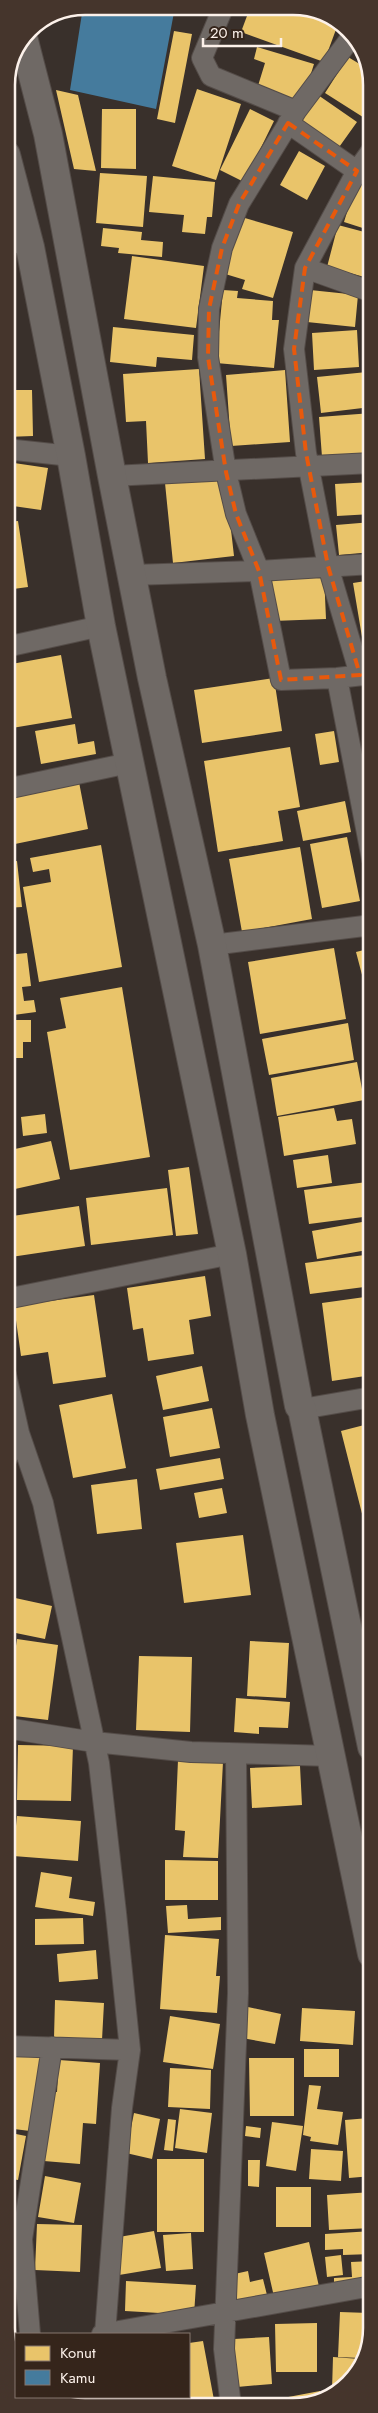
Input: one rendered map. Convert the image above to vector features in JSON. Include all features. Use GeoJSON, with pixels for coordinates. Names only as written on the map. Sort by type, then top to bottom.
{"type":"FeatureCollection","features":[{"type":"Feature","properties":{"kind":"main road"},"geometry":{"type":"LineString","coordinates":[[26,48],[48,134],[152,678],[212,944],[299,1406],[302,1409],[363,1704]]}},
{"type":"Feature","properties":{"kind":"main road"},"geometry":{"type":"LineString","coordinates":[[15,220],[18,242],[71,456],[101,626],[128,763],[232,1254],[260,1415],[363,1911]]}},
{"type":"Feature","properties":{"kind":"street"},"geometry":{"type":"LineString","coordinates":[[220,15],[202,58],[211,76],[292,117],[363,173]]}},
{"type":"Feature","properties":{"kind":"street"},"geometry":{"type":"LineString","coordinates":[[348,42],[292,117],[239,204],[222,248],[209,309],[208,358],[226,472],[236,514],[259,571],[281,680],[337,678],[363,674]]}},
{"type":"Feature","properties":{"kind":"street"},"geometry":{"type":"LineString","coordinates":[[363,176],[305,268],[294,349],[308,465],[328,566],[363,665]]}},
{"type":"Feature","properties":{"kind":"street"},"geometry":{"type":"LineString","coordinates":[[305,268],[363,289]]}},
{"type":"Feature","properties":{"kind":"street"},"geometry":{"type":"LineString","coordinates":[[15,450],[71,456]]}},
{"type":"Feature","properties":{"kind":"street"},"geometry":{"type":"LineString","coordinates":[[112,476],[226,472],[308,465],[363,463]]}},
{"type":"Feature","properties":{"kind":"street"},"geometry":{"type":"LineString","coordinates":[[132,575],[259,571],[363,564]]}},
{"type":"Feature","properties":{"kind":"street"},"geometry":{"type":"LineString","coordinates":[[15,645],[101,626]]}},
{"type":"Feature","properties":{"kind":"street"},"geometry":{"type":"LineString","coordinates":[[337,678],[363,812]]}},
{"type":"Feature","properties":{"kind":"street"},"geometry":{"type":"LineString","coordinates":[[15,787],[128,763]]}},
{"type":"Feature","properties":{"kind":"street"},"geometry":{"type":"LineString","coordinates":[[212,944],[363,926]]}},
{"type":"Feature","properties":{"kind":"street"},"geometry":{"type":"LineString","coordinates":[[15,1297],[232,1254]]}},
{"type":"Feature","properties":{"kind":"street"},"geometry":{"type":"LineString","coordinates":[[302,1409],[363,1399]]}},
{"type":"Feature","properties":{"kind":"street"},"geometry":{"type":"LineString","coordinates":[[15,1415],[19,1433],[43,1503],[94,1742],[101,1782],[130,2050],[122,2108],[104,2333]]}},
{"type":"Feature","properties":{"kind":"street"},"geometry":{"type":"LineString","coordinates":[[15,1441],[19,1433]]}},
{"type":"Feature","properties":{"kind":"street"},"geometry":{"type":"LineString","coordinates":[[15,1729],[94,1742],[192,1752],[331,1756]]}},
{"type":"Feature","properties":{"kind":"street"},"geometry":{"type":"LineString","coordinates":[[231,2398],[224,2349],[227,2313],[233,2084],[238,1994],[236,1754]]}},
{"type":"Feature","properties":{"kind":"street"},"geometry":{"type":"LineString","coordinates":[[15,2046],[130,2050]]}},
{"type":"Feature","properties":{"kind":"street"},"geometry":{"type":"LineString","coordinates":[[30,2333],[22,2238],[52,2047]]}},
{"type":"Feature","properties":{"kind":"street"},"geometry":{"type":"LineString","coordinates":[[110,2333],[363,2288]]}},
{"type":"Feature","properties":{"kind":"highlighted area"},"geometry":{"type":"Polygon","coordinates":[[[288,123],[357,171],[305,268],[294,349],[306,453],[328,566],[360,675],[281,680],[259,571],[236,514],[226,472],[208,357],[209,309],[222,248],[239,204],[288,123]]]}},
{"type":"Feature","properties":{"kind":"building: Konut"},"geometry":{"type":"Polygon","coordinates":[[[247,15],[311,17],[336,29],[324,62],[241,32],[247,15]]]}},
{"type":"Feature","properties":{"kind":"building: Konut"},"geometry":{"type":"Polygon","coordinates":[[[174,31],[192,34],[175,123],[157,119],[174,31]]]}},
{"type":"Feature","properties":{"kind":"building: Konut"},"geometry":{"type":"Polygon","coordinates":[[[257,47],[314,64],[302,102],[257,89],[265,63],[254,59],[257,47]]]}},
{"type":"Feature","properties":{"kind":"building: Konut"},"geometry":{"type":"Polygon","coordinates":[[[348,57],[360,64],[363,80],[363,117],[325,93],[348,57]]]}},
{"type":"Feature","properties":{"kind":"building: Konut"},"geometry":{"type":"Polygon","coordinates":[[[197,89],[241,104],[216,180],[172,166],[197,89]]]}},
{"type":"Feature","properties":{"kind":"building: Konut"},"geometry":{"type":"Polygon","coordinates":[[[56,90],[78,95],[96,171],[74,169],[56,90]]]}},
{"type":"Feature","properties":{"kind":"building: Konut"},"geometry":{"type":"Polygon","coordinates":[[[318,95],[357,122],[337,150],[299,122],[318,95]]]}},
{"type":"Feature","properties":{"kind":"building: Konut"},"geometry":{"type":"Polygon","coordinates":[[[102,109],[136,109],[136,169],[101,168],[102,109]]]}},
{"type":"Feature","properties":{"kind":"building: Konut"},"geometry":{"type":"Polygon","coordinates":[[[250,109],[274,121],[244,182],[220,170],[250,109]]]}},
{"type":"Feature","properties":{"kind":"building: Konut"},"geometry":{"type":"Polygon","coordinates":[[[299,151],[325,166],[307,200],[280,185],[299,151]]]}},
{"type":"Feature","properties":{"kind":"building: Konut"},"geometry":{"type":"Polygon","coordinates":[[[100,173],[147,176],[143,227],[96,223],[100,173]]]}},
{"type":"Feature","properties":{"kind":"building: Konut"},"geometry":{"type":"Polygon","coordinates":[[[153,176],[215,182],[212,217],[207,217],[205,234],[182,232],[184,215],[149,212],[153,176]]]}},
{"type":"Feature","properties":{"kind":"building: Konut"},"geometry":{"type":"Polygon","coordinates":[[[357,179],[363,181],[363,228],[344,222],[357,179]]]}},
{"type":"Feature","properties":{"kind":"building: Konut"},"geometry":{"type":"Polygon","coordinates":[[[238,216],[293,232],[273,298],[242,289],[245,280],[222,273],[238,216]]]}},
{"type":"Feature","properties":{"kind":"building: Konut"},"geometry":{"type":"Polygon","coordinates":[[[338,225],[363,232],[363,277],[327,267],[338,225]]]}},
{"type":"Feature","properties":{"kind":"building: Konut"},"geometry":{"type":"Polygon","coordinates":[[[103,228],[142,232],[141,240],[163,242],[162,257],[118,253],[119,248],[101,246],[103,228]]]}},
{"type":"Feature","properties":{"kind":"building: Konut"},"geometry":{"type":"Polygon","coordinates":[[[132,256],[204,266],[196,328],[124,319],[132,256]]]}},
{"type":"Feature","properties":{"kind":"building: Konut"},"geometry":{"type":"Polygon","coordinates":[[[223,290],[238,291],[237,298],[273,301],[272,320],[279,320],[274,368],[216,363],[223,290]]]}},
{"type":"Feature","properties":{"kind":"building: Konut"},"geometry":{"type":"Polygon","coordinates":[[[310,290],[358,295],[355,327],[307,322],[310,290]]]}},
{"type":"Feature","properties":{"kind":"building: Konut"},"geometry":{"type":"Polygon","coordinates":[[[113,327],[194,335],[192,360],[157,357],[156,367],[110,362],[113,327]]]}},
{"type":"Feature","properties":{"kind":"building: Konut"},"geometry":{"type":"Polygon","coordinates":[[[357,330],[359,367],[314,370],[312,333],[357,330]]]}},
{"type":"Feature","properties":{"kind":"building: Konut"},"geometry":{"type":"Polygon","coordinates":[[[199,369],[205,459],[148,463],[146,421],[126,422],[123,374],[199,369]]]}},
{"type":"Feature","properties":{"kind":"building: Konut"},"geometry":{"type":"Polygon","coordinates":[[[285,370],[290,442],[231,446],[226,375],[285,370]]]}},
{"type":"Feature","properties":{"kind":"building: Konut"},"geometry":{"type":"Polygon","coordinates":[[[363,372],[363,408],[321,413],[317,377],[363,372]]]}},
{"type":"Feature","properties":{"kind":"building: Konut"},"geometry":{"type":"Polygon","coordinates":[[[15,390],[32,390],[33,436],[15,437],[15,390]]]}},
{"type":"Feature","properties":{"kind":"building: Konut"},"geometry":{"type":"Polygon","coordinates":[[[363,414],[363,454],[322,457],[319,417],[363,414]]]}},
{"type":"Feature","properties":{"kind":"building: Konut"},"geometry":{"type":"Polygon","coordinates":[[[15,463],[48,468],[41,510],[15,506],[15,463]]]}},
{"type":"Feature","properties":{"kind":"building: Konut"},"geometry":{"type":"Polygon","coordinates":[[[225,477],[234,556],[173,563],[165,483],[225,477]]]}},
{"type":"Feature","properties":{"kind":"building: Konut"},"geometry":{"type":"Polygon","coordinates":[[[363,482],[363,515],[337,516],[335,484],[363,482]]]}},
{"type":"Feature","properties":{"kind":"building: Konut"},"geometry":{"type":"Polygon","coordinates":[[[15,521],[18,521],[28,587],[15,589],[15,521]]]}},
{"type":"Feature","properties":{"kind":"building: Konut"},"geometry":{"type":"Polygon","coordinates":[[[363,523],[363,553],[339,555],[336,525],[363,523]]]}},
{"type":"Feature","properties":{"kind":"building: Konut"},"geometry":{"type":"Polygon","coordinates":[[[324,574],[326,619],[273,621],[271,575],[324,574]]]}},
{"type":"Feature","properties":{"kind":"building: Konut"},"geometry":{"type":"Polygon","coordinates":[[[363,581],[363,643],[353,583],[363,581]]]}},
{"type":"Feature","properties":{"kind":"building: Konut"},"geometry":{"type":"Polygon","coordinates":[[[61,655],[72,718],[15,728],[15,663],[61,655]]]}},
{"type":"Feature","properties":{"kind":"building: Konut"},"geometry":{"type":"Polygon","coordinates":[[[274,678],[282,731],[202,743],[194,690],[274,678]]]}},
{"type":"Feature","properties":{"kind":"building: Konut"},"geometry":{"type":"Polygon","coordinates":[[[75,724],[78,744],[94,741],[96,754],[41,764],[35,731],[75,724]]]}},
{"type":"Feature","properties":{"kind":"building: Konut"},"geometry":{"type":"Polygon","coordinates":[[[334,731],[339,762],[320,765],[315,734],[334,731]]]}},
{"type":"Feature","properties":{"kind":"building: Konut"},"geometry":{"type":"Polygon","coordinates":[[[290,747],[300,807],[278,811],[283,841],[218,852],[204,761],[290,747]]]}},
{"type":"Feature","properties":{"kind":"building: Konut"},"geometry":{"type":"Polygon","coordinates":[[[79,782],[88,829],[15,844],[15,794],[79,782]]]}},
{"type":"Feature","properties":{"kind":"building: Konut"},"geometry":{"type":"Polygon","coordinates":[[[345,801],[351,832],[303,841],[297,811],[345,801]]]}},
{"type":"Feature","properties":{"kind":"building: Konut"},"geometry":{"type":"Polygon","coordinates":[[[347,837],[360,901],[322,908],[310,844],[347,837]]]}},
{"type":"Feature","properties":{"kind":"building: Konut"},"geometry":{"type":"Polygon","coordinates":[[[101,845],[122,967],[39,982],[23,887],[51,882],[49,869],[33,872],[30,858],[101,845]]]}},
{"type":"Feature","properties":{"kind":"building: Konut"},"geometry":{"type":"Polygon","coordinates":[[[300,847],[312,919],[242,932],[229,859],[300,847]]]}},
{"type":"Feature","properties":{"kind":"building: Konut"},"geometry":{"type":"Polygon","coordinates":[[[15,861],[17,861],[22,907],[15,907],[15,861]]]}},
{"type":"Feature","properties":{"kind":"building: Konut"},"geometry":{"type":"Polygon","coordinates":[[[334,948],[346,1019],[260,1034],[248,962],[334,948]]]}},
{"type":"Feature","properties":{"kind":"building: Konut"},"geometry":{"type":"Polygon","coordinates":[[[363,950],[363,979],[356,952],[363,950]]]}},
{"type":"Feature","properties":{"kind":"building: Konut"},"geometry":{"type":"Polygon","coordinates":[[[27,953],[31,986],[22,987],[24,1001],[34,1000],[36,1012],[15,1015],[15,954],[27,953]]]}},
{"type":"Feature","properties":{"kind":"building: Konut"},"geometry":{"type":"Polygon","coordinates":[[[122,987],[150,1157],[70,1170],[47,1032],[66,1028],[60,998],[122,987]]]}},
{"type":"Feature","properties":{"kind":"building: Konut"},"geometry":{"type":"Polygon","coordinates":[[[15,1020],[31,1020],[31,1042],[23,1042],[23,1058],[15,1058],[15,1020]]]}},
{"type":"Feature","properties":{"kind":"building: Konut"},"geometry":{"type":"Polygon","coordinates":[[[348,1023],[354,1060],[269,1075],[262,1039],[348,1023]]]}},
{"type":"Feature","properties":{"kind":"building: Konut"},"geometry":{"type":"Polygon","coordinates":[[[357,1062],[363,1100],[277,1116],[271,1078],[357,1062]]]}},
{"type":"Feature","properties":{"kind":"building: Konut"},"geometry":{"type":"Polygon","coordinates":[[[334,1108],[337,1121],[352,1119],[356,1144],[284,1156],[278,1117],[334,1108]]]}},
{"type":"Feature","properties":{"kind":"building: Konut"},"geometry":{"type":"Polygon","coordinates":[[[45,1114],[47,1133],[23,1136],[21,1117],[45,1114]]]}},
{"type":"Feature","properties":{"kind":"building: Konut"},"geometry":{"type":"Polygon","coordinates":[[[51,1141],[60,1179],[15,1189],[15,1149],[51,1141]]]}},
{"type":"Feature","properties":{"kind":"building: Konut"},"geometry":{"type":"Polygon","coordinates":[[[328,1155],[332,1183],[297,1188],[293,1160],[328,1155]]]}},
{"type":"Feature","properties":{"kind":"building: Konut"},"geometry":{"type":"Polygon","coordinates":[[[189,1167],[198,1234],[176,1236],[168,1170],[189,1167]]]}},
{"type":"Feature","properties":{"kind":"building: Konut"},"geometry":{"type":"Polygon","coordinates":[[[363,1183],[363,1217],[309,1224],[304,1190],[363,1183]]]}},
{"type":"Feature","properties":{"kind":"building: Konut"},"geometry":{"type":"Polygon","coordinates":[[[167,1188],[173,1235],[91,1245],[86,1198],[167,1188]]]}},
{"type":"Feature","properties":{"kind":"building: Konut"},"geometry":{"type":"Polygon","coordinates":[[[79,1206],[85,1246],[15,1256],[15,1216],[79,1206]]]}},
{"type":"Feature","properties":{"kind":"building: Konut"},"geometry":{"type":"Polygon","coordinates":[[[362,1222],[363,1251],[317,1259],[312,1231],[362,1222]]]}},
{"type":"Feature","properties":{"kind":"building: Konut"},"geometry":{"type":"Polygon","coordinates":[[[363,1255],[363,1287],[310,1294],[305,1263],[363,1255]]]}},
{"type":"Feature","properties":{"kind":"building: Konut"},"geometry":{"type":"Polygon","coordinates":[[[205,1276],[211,1316],[189,1320],[194,1354],[148,1361],[143,1328],[133,1330],[127,1288],[205,1276]]]}},
{"type":"Feature","properties":{"kind":"building: Konut"},"geometry":{"type":"Polygon","coordinates":[[[94,1295],[106,1377],[53,1384],[48,1352],[21,1356],[15,1306],[94,1295]]]}},
{"type":"Feature","properties":{"kind":"building: Konut"},"geometry":{"type":"Polygon","coordinates":[[[363,1297],[363,1376],[332,1381],[322,1303],[363,1297]]]}},
{"type":"Feature","properties":{"kind":"building: Konut"},"geometry":{"type":"Polygon","coordinates":[[[202,1366],[209,1401],[163,1410],[156,1376],[202,1366]]]}},
{"type":"Feature","properties":{"kind":"building: Konut"},"geometry":{"type":"Polygon","coordinates":[[[112,1394],[126,1468],[73,1478],[59,1405],[112,1394]]]}},
{"type":"Feature","properties":{"kind":"building: Konut"},"geometry":{"type":"Polygon","coordinates":[[[212,1408],[220,1448],[170,1457],[163,1417],[212,1408]]]}},
{"type":"Feature","properties":{"kind":"building: Konut"},"geometry":{"type":"Polygon","coordinates":[[[363,1425],[363,1518],[341,1431],[363,1425]]]}},
{"type":"Feature","properties":{"kind":"building: Konut"},"geometry":{"type":"Polygon","coordinates":[[[220,1458],[224,1479],[160,1490],[156,1469],[220,1458]]]}},
{"type":"Feature","properties":{"kind":"building: Konut"},"geometry":{"type":"Polygon","coordinates":[[[137,1479],[142,1529],[97,1534],[91,1485],[137,1479]]]}},
{"type":"Feature","properties":{"kind":"building: Konut"},"geometry":{"type":"Polygon","coordinates":[[[222,1488],[227,1513],[199,1518],[194,1493],[222,1488]]]}},
{"type":"Feature","properties":{"kind":"building: Konut"},"geometry":{"type":"Polygon","coordinates":[[[243,1535],[251,1595],[184,1603],[176,1543],[243,1535]]]}},
{"type":"Feature","properties":{"kind":"building: Konut"},"geometry":{"type":"Polygon","coordinates":[[[15,1598],[52,1606],[45,1639],[15,1633],[15,1598]]]}},
{"type":"Feature","properties":{"kind":"building: Konut"},"geometry":{"type":"Polygon","coordinates":[[[17,1639],[58,1645],[48,1720],[15,1716],[15,1653],[17,1639]]]}},
{"type":"Feature","properties":{"kind":"building: Konut"},"geometry":{"type":"Polygon","coordinates":[[[250,1641],[289,1643],[286,1698],[247,1696],[250,1641]]]}},
{"type":"Feature","properties":{"kind":"building: Konut"},"geometry":{"type":"Polygon","coordinates":[[[139,1656],[192,1657],[190,1732],[136,1730],[139,1656]]]}},
{"type":"Feature","properties":{"kind":"building: Konut"},"geometry":{"type":"Polygon","coordinates":[[[236,1698],[290,1702],[288,1728],[259,1727],[259,1734],[234,1732],[236,1698]]]}},
{"type":"Feature","properties":{"kind":"building: Konut"},"geometry":{"type":"Polygon","coordinates":[[[18,1745],[73,1746],[71,1801],[17,1800],[18,1745]]]}},
{"type":"Feature","properties":{"kind":"building: Konut"},"geometry":{"type":"Polygon","coordinates":[[[178,1760],[223,1762],[218,1858],[183,1857],[185,1831],[175,1830],[178,1760]]]}},
{"type":"Feature","properties":{"kind":"building: Konut"},"geometry":{"type":"Polygon","coordinates":[[[300,1766],[302,1805],[252,1808],[250,1768],[300,1766]]]}},
{"type":"Feature","properties":{"kind":"building: Konut"},"geometry":{"type":"Polygon","coordinates":[[[17,1816],[81,1821],[78,1861],[15,1856],[17,1816]]]}},
{"type":"Feature","properties":{"kind":"building: Konut"},"geometry":{"type":"Polygon","coordinates":[[[165,1860],[218,1861],[218,1900],[165,1900],[165,1860]]]}},
{"type":"Feature","properties":{"kind":"building: Konut"},"geometry":{"type":"Polygon","coordinates":[[[41,1872],[72,1877],[69,1898],[95,1902],[93,1916],[35,1907],[41,1872]]]}},
{"type":"Feature","properties":{"kind":"building: Konut"},"geometry":{"type":"Polygon","coordinates":[[[187,1905],[188,1919],[221,1917],[221,1930],[168,1933],[166,1906],[187,1905]]]}},
{"type":"Feature","properties":{"kind":"building: Konut"},"geometry":{"type":"Polygon","coordinates":[[[83,1918],[84,1944],[35,1945],[35,1919],[83,1918]]]}},
{"type":"Feature","properties":{"kind":"building: Konut"},"geometry":{"type":"Polygon","coordinates":[[[165,1935],[219,1939],[216,1976],[220,1976],[217,2013],[160,2009],[165,1935]]]}},
{"type":"Feature","properties":{"kind":"building: Konut"},"geometry":{"type":"Polygon","coordinates":[[[96,1950],[98,1979],[59,1982],[57,1954],[96,1950]]]}},
{"type":"Feature","properties":{"kind":"building: Konut"},"geometry":{"type":"Polygon","coordinates":[[[55,2000],[104,2003],[102,2040],[54,2038],[55,2000]]]}},
{"type":"Feature","properties":{"kind":"building: Konut"},"geometry":{"type":"Polygon","coordinates":[[[248,2007],[281,2014],[275,2044],[242,2038],[248,2007]]]}},
{"type":"Feature","properties":{"kind":"building: Konut"},"geometry":{"type":"Polygon","coordinates":[[[302,2008],[355,2011],[353,2045],[300,2041],[302,2008]]]}},
{"type":"Feature","properties":{"kind":"building: Konut"},"geometry":{"type":"Polygon","coordinates":[[[170,2016],[220,2024],[213,2069],[163,2062],[170,2016]]]}},
{"type":"Feature","properties":{"kind":"building: Konut"},"geometry":{"type":"Polygon","coordinates":[[[304,2049],[339,2049],[339,2077],[304,2077],[304,2049]]]}},
{"type":"Feature","properties":{"kind":"building: Konut"},"geometry":{"type":"Polygon","coordinates":[[[15,2052],[41,2056],[30,2131],[15,2129],[15,2052]]]}},
{"type":"Feature","properties":{"kind":"building: Konut"},"geometry":{"type":"Polygon","coordinates":[[[249,2058],[294,2058],[294,2116],[250,2116],[249,2058]]]}},
{"type":"Feature","properties":{"kind":"building: Konut"},"geometry":{"type":"Polygon","coordinates":[[[59,2060],[100,2063],[96,2124],[83,2123],[80,2164],[44,2161],[50,2092],[57,2092],[59,2060]]]}},
{"type":"Feature","properties":{"kind":"building: Konut"},"geometry":{"type":"Polygon","coordinates":[[[170,2068],[211,2070],[210,2109],[168,2107],[170,2068]]]}},
{"type":"Feature","properties":{"kind":"building: Konut"},"geometry":{"type":"Polygon","coordinates":[[[309,2085],[321,2086],[317,2109],[343,2112],[338,2145],[310,2141],[311,2137],[303,2135],[309,2085]]]}},
{"type":"Feature","properties":{"kind":"building: Konut"},"geometry":{"type":"Polygon","coordinates":[[[180,2109],[212,2113],[207,2153],[175,2148],[180,2109]]]}},
{"type":"Feature","properties":{"kind":"building: Konut"},"geometry":{"type":"Polygon","coordinates":[[[134,2113],[160,2119],[152,2159],[126,2153],[134,2113]]]}},
{"type":"Feature","properties":{"kind":"building: Konut"},"geometry":{"type":"Polygon","coordinates":[[[363,2118],[363,2177],[349,2178],[345,2120],[363,2118]]]}},
{"type":"Feature","properties":{"kind":"building: Konut"},"geometry":{"type":"Polygon","coordinates":[[[168,2119],[176,2120],[173,2151],[164,2150],[168,2119]]]}},
{"type":"Feature","properties":{"kind":"building: Konut"},"geometry":{"type":"Polygon","coordinates":[[[272,2122],[303,2126],[296,2171],[266,2166],[272,2122]]]}},
{"type":"Feature","properties":{"kind":"building: Konut"},"geometry":{"type":"Polygon","coordinates":[[[246,2126],[261,2128],[260,2138],[245,2136],[246,2126]]]}},
{"type":"Feature","properties":{"kind":"building: Konut"},"geometry":{"type":"Polygon","coordinates":[[[15,2134],[26,2136],[18,2180],[15,2180],[15,2134]]]}},
{"type":"Feature","properties":{"kind":"building: Konut"},"geometry":{"type":"Polygon","coordinates":[[[311,2149],[343,2151],[341,2181],[309,2179],[311,2149]]]}},
{"type":"Feature","properties":{"kind":"building: Konut"},"geometry":{"type":"Polygon","coordinates":[[[157,2159],[204,2159],[204,2232],[157,2232],[157,2159]]]}},
{"type":"Feature","properties":{"kind":"building: Konut"},"geometry":{"type":"Polygon","coordinates":[[[248,2160],[260,2160],[259,2187],[248,2186],[248,2160]]]}},
{"type":"Feature","properties":{"kind":"building: Konut"},"geometry":{"type":"Polygon","coordinates":[[[45,2176],[81,2183],[74,2223],[38,2217],[45,2176]]]}},
{"type":"Feature","properties":{"kind":"building: Konut"},"geometry":{"type":"Polygon","coordinates":[[[276,2187],[311,2187],[311,2227],[276,2227],[276,2187]]]}},
{"type":"Feature","properties":{"kind":"building: Konut"},"geometry":{"type":"Polygon","coordinates":[[[363,2193],[363,2228],[329,2230],[327,2195],[363,2193]]]}},
{"type":"Feature","properties":{"kind":"building: Konut"},"geometry":{"type":"Polygon","coordinates":[[[37,2224],[82,2225],[80,2272],[35,2270],[37,2224]]]}},
{"type":"Feature","properties":{"kind":"building: Konut"},"geometry":{"type":"Polygon","coordinates":[[[154,2231],[161,2268],[119,2275],[113,2238],[154,2231]]]}},
{"type":"Feature","properties":{"kind":"building: Konut"},"geometry":{"type":"Polygon","coordinates":[[[363,2232],[363,2254],[343,2255],[343,2249],[325,2250],[325,2234],[363,2232]]]}},
{"type":"Feature","properties":{"kind":"building: Konut"},"geometry":{"type":"Polygon","coordinates":[[[191,2233],[193,2269],[166,2271],[163,2235],[191,2233]]]}},
{"type":"Feature","properties":{"kind":"building: Konut"},"geometry":{"type":"Polygon","coordinates":[[[309,2242],[320,2291],[275,2301],[264,2253],[309,2242]]]}},
{"type":"Feature","properties":{"kind":"building: Konut"},"geometry":{"type":"Polygon","coordinates":[[[341,2255],[343,2275],[327,2277],[325,2257],[341,2255]]]}},
{"type":"Feature","properties":{"kind":"building: Konut"},"geometry":{"type":"Polygon","coordinates":[[[363,2261],[363,2282],[334,2284],[334,2278],[352,2277],[351,2262],[363,2261]]]}},
{"type":"Feature","properties":{"kind":"building: Konut"},"geometry":{"type":"Polygon","coordinates":[[[248,2271],[250,2282],[263,2279],[268,2299],[238,2307],[230,2275],[248,2271]]]}},
{"type":"Feature","properties":{"kind":"building: Konut"},"geometry":{"type":"Polygon","coordinates":[[[126,2281],[196,2285],[194,2315],[125,2311],[126,2281]]]}},
{"type":"Feature","properties":{"kind":"building: Konut"},"geometry":{"type":"Polygon","coordinates":[[[340,2312],[363,2313],[362,2337],[356,2358],[338,2357],[340,2312]]]}},
{"type":"Feature","properties":{"kind":"building: Konut"},"geometry":{"type":"Polygon","coordinates":[[[317,2323],[317,2372],[276,2372],[275,2324],[317,2323]]]}},
{"type":"Feature","properties":{"kind":"building: Konut"},"geometry":{"type":"Polygon","coordinates":[[[269,2337],[272,2384],[237,2387],[234,2339],[269,2337]]]}},
{"type":"Feature","properties":{"kind":"building: Konut"},"geometry":{"type":"Polygon","coordinates":[[[203,2341],[214,2398],[190,2398],[190,2343],[203,2341]]]}},
{"type":"Feature","properties":{"kind":"building: Konut"},"geometry":{"type":"Polygon","coordinates":[[[333,2357],[356,2359],[346,2374],[332,2386],[333,2357]]]}},
{"type":"Feature","properties":{"kind":"building: Konut"},"geometry":{"type":"Polygon","coordinates":[[[320,2391],[320,2392],[298,2398],[283,2398],[320,2391]]]}},
{"type":"Feature","properties":{"kind":"building: Kamu"},"geometry":{"type":"Polygon","coordinates":[[[82,15],[174,15],[156,109],[70,90],[82,15]]]}}]}
